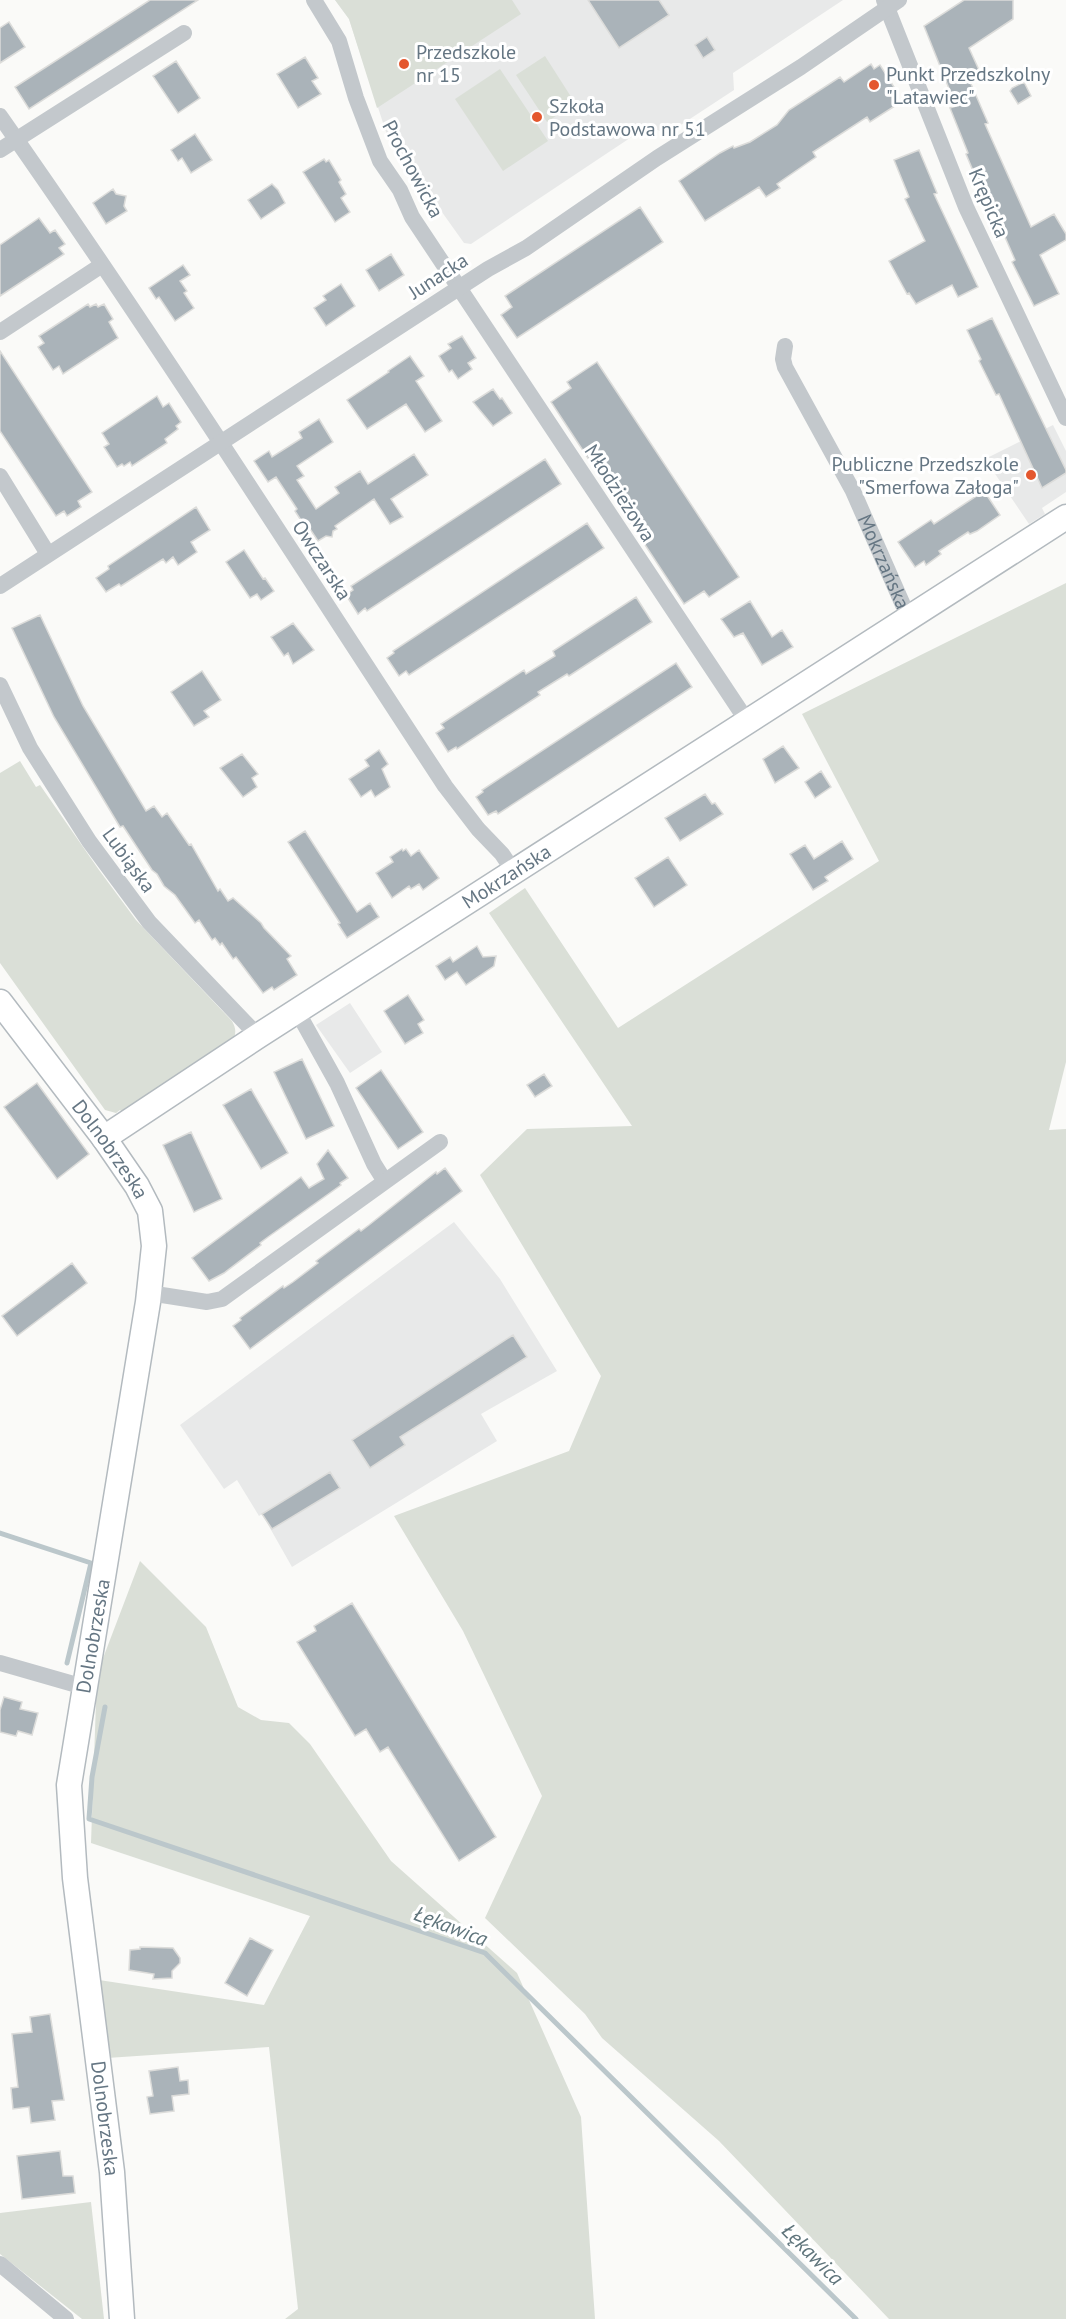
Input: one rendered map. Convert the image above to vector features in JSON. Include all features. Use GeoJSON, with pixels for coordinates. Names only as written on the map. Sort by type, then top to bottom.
{"type":"FeatureCollection","features":[{"type":"Feature","properties":{"kind":"street","name":"Prochowicka"},"geometry":{"type":"LineString","coordinates":[[314,0],[339,41],[362,114],[380,161],[400,190],[412,218],[460,287]]}},
{"type":"Feature","properties":{"kind":"street","name":"Junacka"},"geometry":{"type":"LineString","coordinates":[[0,586],[488,269],[526,248],[657,158],[801,67],[890,2]]}},
{"type":"Feature","properties":{"kind":"street","name":"Krępicka"},"geometry":{"type":"LineString","coordinates":[[890,2],[966,207],[1066,418]]}},
{"type":"Feature","properties":{"kind":"street"},"geometry":{"type":"LineString","coordinates":[[0,150],[184,33]]}},
{"type":"Feature","properties":{"kind":"street","name":"Owczarska"},"geometry":{"type":"LineString","coordinates":[[0,116],[220,442],[446,786],[478,829],[502,854],[513,872]]}},
{"type":"Feature","properties":{"kind":"street"},"geometry":{"type":"LineString","coordinates":[[0,332],[102,265]]}},
{"type":"Feature","properties":{"kind":"street","name":"Młodzieżowa"},"geometry":{"type":"LineString","coordinates":[[460,287],[747,721]]}},
{"type":"Feature","properties":{"kind":"street","name":"Mokrzańska"},"geometry":{"type":"LineString","coordinates":[[785,346],[783,359],[785,367],[853,491],[903,605],[910,616]]}},
{"type":"Feature","properties":{"kind":"street"},"geometry":{"type":"LineString","coordinates":[[0,476],[48,554]]}},
{"type":"Feature","properties":{"kind":"street","name":"Mokrzańska"},"geometry":{"type":"LineString","coordinates":[[104,1138],[258,1036],[1066,517]]}},
{"type":"Feature","properties":{"kind":"street","name":"Lubiąska"},"geometry":{"type":"LineString","coordinates":[[0,685],[30,748],[89,841],[149,922],[258,1036]]}},
{"type":"Feature","properties":{"kind":"street","name":"Dolnobrzeska"},"geometry":{"type":"LineString","coordinates":[[0,1002],[104,1138],[137,1186],[150,1211],[154,1246],[149,1293],[69,1785],[75,1878],[112,2172],[122,2319]]}},
{"type":"Feature","properties":{"kind":"street"},"geometry":{"type":"LineString","coordinates":[[297,1011],[337,1083],[374,1164],[384,1180]]}},
{"type":"Feature","properties":{"kind":"street"},"geometry":{"type":"LineString","coordinates":[[149,1293],[207,1302],[222,1299],[384,1180],[440,1142]]}},
{"type":"Feature","properties":{"kind":"street"},"geometry":{"type":"LineString","coordinates":[[0,1664],[84,1687]]}},
{"type":"Feature","properties":{"kind":"street"},"geometry":{"type":"LineString","coordinates":[[0,2264],[66,2319]]}},
{"type":"Feature","properties":{"kind":"shaded area","name":"Szkoła Podstawowa nr 51"},"geometry":{"type":"Polygon","coordinates":[[[335,0],[843,0],[733,73],[734,90],[667,134],[648,126],[471,244],[464,243],[387,135],[349,19],[335,0]]]}},
{"type":"Feature","properties":{"kind":"shaded area","name":"Przedszkole nr 15"},"geometry":{"type":"Polygon","coordinates":[[[335,0],[512,0],[521,14],[377,108],[349,19],[335,0]]]}},
{"type":"Feature","properties":{"kind":"shaded area"},"geometry":{"type":"Polygon","coordinates":[[[545,56],[575,103],[547,122],[516,75],[545,56]]]}},
{"type":"Feature","properties":{"kind":"shaded area"},"geometry":{"type":"Polygon","coordinates":[[[500,69],[548,141],[503,171],[455,99],[500,69]]]}},
{"type":"Feature","properties":{"kind":"shaded area","name":"Publiczne Przedszkole \"Smerfowa Załoga\""},"geometry":{"type":"Polygon","coordinates":[[[1053,425],[1066,451],[1066,492],[1042,508],[1045,514],[1029,524],[985,459],[1053,425]]]}},
{"type":"Feature","properties":{"kind":"shaded area"},"geometry":{"type":"Polygon","coordinates":[[[1066,583],[1066,1062],[1049,1130],[1066,1129],[1066,2319],[889,2319],[719,2141],[602,2038],[585,2014],[485,1918],[542,1796],[463,1631],[394,1516],[569,1451],[601,1376],[480,1175],[527,1129],[632,1126],[489,913],[525,888],[618,1028],[879,861],[802,714],[1066,583]]]}},
{"type":"Feature","properties":{"kind":"shaded area"},"geometry":{"type":"Polygon","coordinates":[[[20,761],[36,787],[40,785],[136,920],[232,1021],[235,1027],[235,1035],[231,1044],[126,1116],[120,1110],[116,1113],[105,1110],[0,963],[0,773],[20,761]]]}},
{"type":"Feature","properties":{"kind":"shaded area"},"geometry":{"type":"Polygon","coordinates":[[[350,1003],[382,1052],[350,1073],[316,1025],[350,1003]]]}},
{"type":"Feature","properties":{"kind":"shaded area"},"geometry":{"type":"Polygon","coordinates":[[[454,1222],[500,1279],[557,1371],[481,1414],[497,1441],[292,1567],[262,1514],[259,1516],[237,1480],[224,1489],[180,1425],[454,1222]]]}},
{"type":"Feature","properties":{"kind":"shaded area"},"geometry":{"type":"Polygon","coordinates":[[[140,1561],[206,1627],[238,1707],[261,1720],[289,1723],[310,1744],[391,1861],[517,1973],[581,2117],[595,2319],[285,2319],[298,2309],[269,2047],[107,2058],[99,1980],[264,2005],[310,1916],[91,1843],[97,1674],[140,1561]]]}},
{"type":"Feature","properties":{"kind":"shaded area"},"geometry":{"type":"Polygon","coordinates":[[[91,2202],[104,2319],[82,2319],[0,2254],[0,2213],[91,2202]]]}},
{"type":"Feature","properties":{"kind":"building"},"geometry":{"type":"Polygon","coordinates":[[[150,0],[198,0],[29,109],[15,87],[150,0]]]}},
{"type":"Feature","properties":{"kind":"building"},"geometry":{"type":"Polygon","coordinates":[[[588,0],[659,0],[669,15],[619,48],[588,0]]]}},
{"type":"Feature","properties":{"kind":"building"},"geometry":{"type":"Polygon","coordinates":[[[964,0],[1013,0],[1013,19],[969,48],[979,70],[968,77],[988,123],[985,124],[1031,227],[1054,214],[1066,234],[1066,240],[1040,255],[1059,294],[1034,306],[1012,262],[1015,260],[985,191],[982,192],[966,154],[968,153],[950,108],[956,106],[924,26],[964,0]]]}},
{"type":"Feature","properties":{"kind":"building"},"geometry":{"type":"Polygon","coordinates":[[[9,22],[25,47],[0,63],[0,28],[9,22]]]}},
{"type":"Feature","properties":{"kind":"building"},"geometry":{"type":"Polygon","coordinates":[[[707,37],[715,50],[703,58],[695,45],[707,37]]]}},
{"type":"Feature","properties":{"kind":"building"},"geometry":{"type":"Polygon","coordinates":[[[305,57],[318,78],[312,81],[321,94],[298,108],[277,74],[305,57]]]}},
{"type":"Feature","properties":{"kind":"building"},"geometry":{"type":"Polygon","coordinates":[[[176,61],[200,98],[178,113],[153,76],[176,61]]]}},
{"type":"Feature","properties":{"kind":"building"},"geometry":{"type":"Polygon","coordinates":[[[871,64],[874,69],[880,65],[894,87],[889,91],[898,104],[870,122],[867,117],[813,152],[816,157],[777,184],[780,188],[766,197],[759,187],[705,221],[679,181],[720,153],[733,146],[734,148],[750,142],[777,125],[789,110],[840,77],[844,82],[871,64]]]}},
{"type":"Feature","properties":{"kind":"building"},"geometry":{"type":"Polygon","coordinates":[[[1024,82],[1031,96],[1018,104],[1010,91],[1024,82]]]}},
{"type":"Feature","properties":{"kind":"building"},"geometry":{"type":"Polygon","coordinates":[[[195,134],[212,160],[191,173],[182,158],[178,161],[171,150],[195,134]]]}},
{"type":"Feature","properties":{"kind":"building"},"geometry":{"type":"Polygon","coordinates":[[[919,150],[937,193],[934,194],[978,287],[958,297],[952,285],[916,304],[909,293],[907,294],[889,261],[925,241],[905,199],[909,197],[894,160],[919,150]]]}},
{"type":"Feature","properties":{"kind":"building"},"geometry":{"type":"Polygon","coordinates":[[[324,159],[326,162],[329,160],[341,180],[339,182],[346,194],[341,198],[350,212],[335,222],[303,172],[324,159]]]}},
{"type":"Feature","properties":{"kind":"building"},"geometry":{"type":"Polygon","coordinates":[[[272,184],[285,203],[261,219],[248,200],[272,184]]]}},
{"type":"Feature","properties":{"kind":"building"},"geometry":{"type":"Polygon","coordinates":[[[113,189],[116,194],[126,196],[124,206],[127,211],[106,224],[93,203],[113,189]]]}},
{"type":"Feature","properties":{"kind":"building"},"geometry":{"type":"Polygon","coordinates":[[[640,207],[663,242],[517,338],[501,315],[512,307],[505,296],[640,207]]]}},
{"type":"Feature","properties":{"kind":"building"},"geometry":{"type":"Polygon","coordinates":[[[39,218],[50,233],[55,230],[65,244],[59,248],[64,254],[0,296],[0,245],[39,218]]]}},
{"type":"Feature","properties":{"kind":"building"},"geometry":{"type":"Polygon","coordinates":[[[391,254],[404,275],[379,291],[366,270],[391,254]]]}},
{"type":"Feature","properties":{"kind":"building"},"geometry":{"type":"Polygon","coordinates":[[[183,265],[190,275],[180,281],[187,291],[184,293],[194,308],[175,321],[159,297],[156,299],[149,288],[183,265]]]}},
{"type":"Feature","properties":{"kind":"building"},"geometry":{"type":"Polygon","coordinates":[[[341,284],[355,306],[326,326],[314,308],[326,300],[323,296],[341,284]]]}},
{"type":"Feature","properties":{"kind":"building"},"geometry":{"type":"Polygon","coordinates":[[[88,304],[90,307],[96,304],[98,307],[104,304],[113,319],[109,322],[118,338],[63,374],[59,366],[53,370],[38,347],[44,343],[39,336],[88,304]]]}},
{"type":"Feature","properties":{"kind":"building"},"geometry":{"type":"Polygon","coordinates":[[[992,318],[1066,470],[1066,473],[1042,488],[999,394],[996,395],[979,361],[981,359],[967,330],[992,318]]]}},
{"type":"Feature","properties":{"kind":"building"},"geometry":{"type":"Polygon","coordinates":[[[462,336],[476,358],[468,363],[472,369],[458,379],[452,370],[449,372],[439,356],[451,348],[448,344],[462,336]]]}},
{"type":"Feature","properties":{"kind":"building"},"geometry":{"type":"Polygon","coordinates":[[[0,351],[92,492],[78,501],[81,507],[67,516],[64,511],[56,516],[0,431],[0,351]]]}},
{"type":"Feature","properties":{"kind":"building"},"geometry":{"type":"Polygon","coordinates":[[[410,356],[424,376],[416,381],[442,421],[425,432],[406,404],[367,429],[347,400],[410,356]]]}},
{"type":"Feature","properties":{"kind":"building"},"geometry":{"type":"Polygon","coordinates":[[[597,362],[739,577],[709,597],[704,591],[684,604],[551,402],[571,388],[567,382],[597,362]]]}},
{"type":"Feature","properties":{"kind":"building"},"geometry":{"type":"Polygon","coordinates":[[[493,389],[512,413],[493,426],[473,402],[493,389]]]}},
{"type":"Feature","properties":{"kind":"building"},"geometry":{"type":"Polygon","coordinates":[[[157,396],[163,407],[169,403],[181,422],[176,426],[178,429],[165,439],[167,443],[132,466],[130,462],[117,467],[104,447],[109,444],[102,433],[157,396]]]}},
{"type":"Feature","properties":{"kind":"building"},"geometry":{"type":"Polygon","coordinates":[[[319,419],[333,442],[297,466],[304,476],[297,480],[316,509],[339,493],[335,487],[360,471],[368,484],[414,454],[428,475],[391,499],[403,517],[390,524],[374,499],[335,526],[337,529],[333,531],[332,537],[326,536],[318,541],[308,526],[306,528],[295,511],[297,509],[276,477],[268,482],[254,461],[269,451],[272,457],[302,438],[299,432],[319,419]]]}},
{"type":"Feature","properties":{"kind":"building"},"geometry":{"type":"Polygon","coordinates":[[[545,459],[561,484],[367,611],[365,608],[358,614],[346,595],[353,590],[351,586],[545,459]]]}},
{"type":"Feature","properties":{"kind":"building"},"geometry":{"type":"Polygon","coordinates":[[[984,491],[1000,515],[977,531],[970,534],[968,532],[939,551],[941,554],[926,565],[924,561],[915,567],[898,542],[931,520],[934,524],[984,491]]]}},
{"type":"Feature","properties":{"kind":"building"},"geometry":{"type":"Polygon","coordinates":[[[196,507],[210,530],[191,542],[197,552],[178,565],[173,557],[166,563],[163,559],[121,586],[119,584],[106,592],[96,578],[109,569],[108,566],[196,507]]]}},
{"type":"Feature","properties":{"kind":"building"},"geometry":{"type":"Polygon","coordinates":[[[587,523],[604,548],[409,675],[406,671],[399,676],[387,658],[394,653],[393,651],[587,523]]]}},
{"type":"Feature","properties":{"kind":"building"},"geometry":{"type":"Polygon","coordinates":[[[244,550],[274,591],[261,600],[257,594],[250,598],[226,562],[244,550]]]}},
{"type":"Feature","properties":{"kind":"building"},"geometry":{"type":"Polygon","coordinates":[[[636,597],[652,622],[569,676],[567,674],[538,692],[540,695],[457,749],[456,747],[448,752],[436,733],[444,728],[441,724],[524,670],[526,674],[555,656],[553,651],[636,597]]]}},
{"type":"Feature","properties":{"kind":"building"},"geometry":{"type":"Polygon","coordinates":[[[750,601],[772,637],[782,630],[793,647],[762,665],[743,633],[734,637],[721,619],[750,601]]]}},
{"type":"Feature","properties":{"kind":"building"},"geometry":{"type":"Polygon","coordinates":[[[40,615],[83,706],[146,811],[154,806],[162,817],[167,813],[189,845],[191,844],[218,891],[220,889],[228,901],[233,898],[261,923],[291,956],[287,959],[297,975],[274,990],[272,987],[263,993],[236,957],[233,959],[222,943],[220,945],[215,938],[212,940],[199,920],[195,923],[175,895],[164,886],[152,870],[123,826],[120,827],[54,717],[12,628],[40,615]]]}},
{"type":"Feature","properties":{"kind":"building"},"geometry":{"type":"Polygon","coordinates":[[[293,623],[314,650],[293,664],[288,653],[284,656],[271,637],[293,623]]]}},
{"type":"Feature","properties":{"kind":"building"},"geometry":{"type":"Polygon","coordinates":[[[676,663],[692,687],[498,814],[496,811],[488,815],[476,797],[483,792],[482,790],[676,663]]]}},
{"type":"Feature","properties":{"kind":"building"},"geometry":{"type":"Polygon","coordinates":[[[202,671],[221,700],[204,711],[209,717],[194,726],[171,692],[202,671]]]}},
{"type":"Feature","properties":{"kind":"building"},"geometry":{"type":"Polygon","coordinates":[[[783,746],[799,768],[775,783],[763,759],[783,746]]]}},
{"type":"Feature","properties":{"kind":"building"},"geometry":{"type":"Polygon","coordinates":[[[379,750],[388,764],[382,769],[390,787],[375,797],[371,790],[361,797],[349,779],[369,766],[365,760],[379,750]]]}},
{"type":"Feature","properties":{"kind":"building"},"geometry":{"type":"Polygon","coordinates":[[[242,754],[258,774],[252,778],[257,787],[243,797],[220,768],[242,754]]]}},
{"type":"Feature","properties":{"kind":"building"},"geometry":{"type":"Polygon","coordinates":[[[821,771],[831,787],[815,798],[805,782],[821,771]]]}},
{"type":"Feature","properties":{"kind":"building"},"geometry":{"type":"Polygon","coordinates":[[[705,794],[723,814],[680,841],[665,818],[705,794]]]}},
{"type":"Feature","properties":{"kind":"building"},"geometry":{"type":"Polygon","coordinates":[[[305,831],[357,912],[370,903],[379,917],[347,938],[338,924],[340,923],[288,842],[305,831]]]}},
{"type":"Feature","properties":{"kind":"building"},"geometry":{"type":"Polygon","coordinates":[[[842,841],[853,859],[825,877],[828,881],[813,890],[790,854],[805,845],[814,859],[842,841]]]}},
{"type":"Feature","properties":{"kind":"building"},"geometry":{"type":"Polygon","coordinates":[[[402,849],[403,851],[406,849],[411,856],[419,850],[439,878],[423,890],[419,884],[411,889],[409,886],[392,898],[376,873],[393,862],[390,857],[402,849]]]}},
{"type":"Feature","properties":{"kind":"building"},"geometry":{"type":"Polygon","coordinates":[[[668,857],[687,885],[654,907],[635,878],[668,857]]]}},
{"type":"Feature","properties":{"kind":"building"},"geometry":{"type":"Polygon","coordinates":[[[477,946],[483,957],[496,956],[494,966],[466,985],[457,972],[445,980],[436,966],[450,957],[453,962],[477,946]]]}},
{"type":"Feature","properties":{"kind":"building"},"geometry":{"type":"Polygon","coordinates":[[[408,995],[424,1020],[418,1024],[423,1033],[405,1044],[384,1011],[408,995]]]}},
{"type":"Feature","properties":{"kind":"building"},"geometry":{"type":"Polygon","coordinates":[[[302,1059],[334,1126],[306,1139],[274,1072],[302,1059]]]}},
{"type":"Feature","properties":{"kind":"building"},"geometry":{"type":"Polygon","coordinates":[[[381,1070],[423,1132],[398,1149],[356,1088],[381,1070]]]}},
{"type":"Feature","properties":{"kind":"building"},"geometry":{"type":"Polygon","coordinates":[[[544,1074],[552,1086],[535,1097],[527,1085],[544,1074]]]}},
{"type":"Feature","properties":{"kind":"building"},"geometry":{"type":"Polygon","coordinates":[[[37,1083],[89,1154],[57,1179],[4,1107],[37,1083]]]}},
{"type":"Feature","properties":{"kind":"building"},"geometry":{"type":"Polygon","coordinates":[[[251,1089],[288,1153],[261,1169],[223,1105],[251,1089]]]}},
{"type":"Feature","properties":{"kind":"building"},"geometry":{"type":"Polygon","coordinates":[[[191,1132],[222,1199],[194,1212],[163,1145],[191,1132]]]}},
{"type":"Feature","properties":{"kind":"building"},"geometry":{"type":"Polygon","coordinates":[[[328,1150],[348,1178],[260,1243],[261,1245],[224,1273],[209,1281],[192,1258],[301,1177],[309,1188],[324,1179],[317,1164],[328,1150]]]}},
{"type":"Feature","properties":{"kind":"building"},"geometry":{"type":"Polygon","coordinates":[[[445,1168],[462,1191],[250,1349],[233,1326],[241,1320],[240,1318],[283,1286],[284,1288],[293,1282],[318,1263],[316,1261],[359,1229],[361,1231],[436,1172],[437,1174],[445,1168]]]}},
{"type":"Feature","properties":{"kind":"building"},"geometry":{"type":"Polygon","coordinates":[[[72,1263],[87,1283],[17,1336],[2,1316],[72,1263]]]}},
{"type":"Feature","properties":{"kind":"building"},"geometry":{"type":"Polygon","coordinates":[[[513,1335],[527,1357],[400,1437],[405,1445],[370,1468],[352,1440],[513,1335]]]}},
{"type":"Feature","properties":{"kind":"building"},"geometry":{"type":"Polygon","coordinates":[[[330,1472],[340,1488],[272,1529],[262,1514],[330,1472]]]}},
{"type":"Feature","properties":{"kind":"building"},"geometry":{"type":"Polygon","coordinates":[[[352,1603],[496,1837],[459,1861],[388,1747],[380,1752],[366,1729],[355,1736],[297,1642],[316,1631],[314,1626],[352,1603]]]}},
{"type":"Feature","properties":{"kind":"building"},"geometry":{"type":"Polygon","coordinates":[[[4,1697],[22,1702],[20,1709],[38,1713],[32,1735],[18,1731],[16,1736],[0,1732],[0,1710],[4,1697]]]}},
{"type":"Feature","properties":{"kind":"building"},"geometry":{"type":"Polygon","coordinates":[[[250,1938],[273,1950],[247,1996],[225,1983],[250,1938]]]}},
{"type":"Feature","properties":{"kind":"building"},"geometry":{"type":"Polygon","coordinates":[[[140,1947],[173,1948],[180,1958],[180,1963],[172,1971],[172,1978],[153,1979],[154,1974],[129,1970],[130,1950],[140,1949],[140,1947]]]}},
{"type":"Feature","properties":{"kind":"building"},"geometry":{"type":"Polygon","coordinates":[[[50,2014],[64,2100],[52,2101],[55,2120],[31,2123],[29,2107],[13,2109],[11,2088],[18,2087],[12,2034],[32,2032],[30,2017],[50,2014]]]}},
{"type":"Feature","properties":{"kind":"building"},"geometry":{"type":"Polygon","coordinates":[[[178,2067],[180,2081],[188,2080],[189,2094],[172,2096],[174,2111],[150,2114],[147,2097],[153,2096],[149,2071],[178,2067]]]}},
{"type":"Feature","properties":{"kind":"building"},"geometry":{"type":"Polygon","coordinates":[[[60,2151],[63,2176],[73,2176],[75,2193],[22,2199],[17,2156],[60,2151]]]}},
{"type":"Feature","properties":{"kind":"waterway","name":"Łękawica"},"geometry":{"type":"LineString","coordinates":[[0,1533],[91,1563],[67,1663]]}},
{"type":"Feature","properties":{"kind":"waterway","name":"Łękawica"},"geometry":{"type":"LineString","coordinates":[[105,1707],[92,1777],[89,1819],[485,1953],[856,2319]]}},
{"type":"Feature","properties":{"kind":"place","name":"Przedszkole nr 15"},"geometry":{"type":"Point","coordinates":[404,64]}},
{"type":"Feature","properties":{"kind":"place","name":"Punkt Przedszkolny \"Latawiec\""},"geometry":{"type":"Point","coordinates":[874,85]}},
{"type":"Feature","properties":{"kind":"place","name":"Szkoła Podstawowa nr 51"},"geometry":{"type":"Point","coordinates":[537,117]}},
{"type":"Feature","properties":{"kind":"place","name":"Publiczne Przedszkole \"Smerfowa Załoga\""},"geometry":{"type":"Point","coordinates":[1031,475]}}]}
